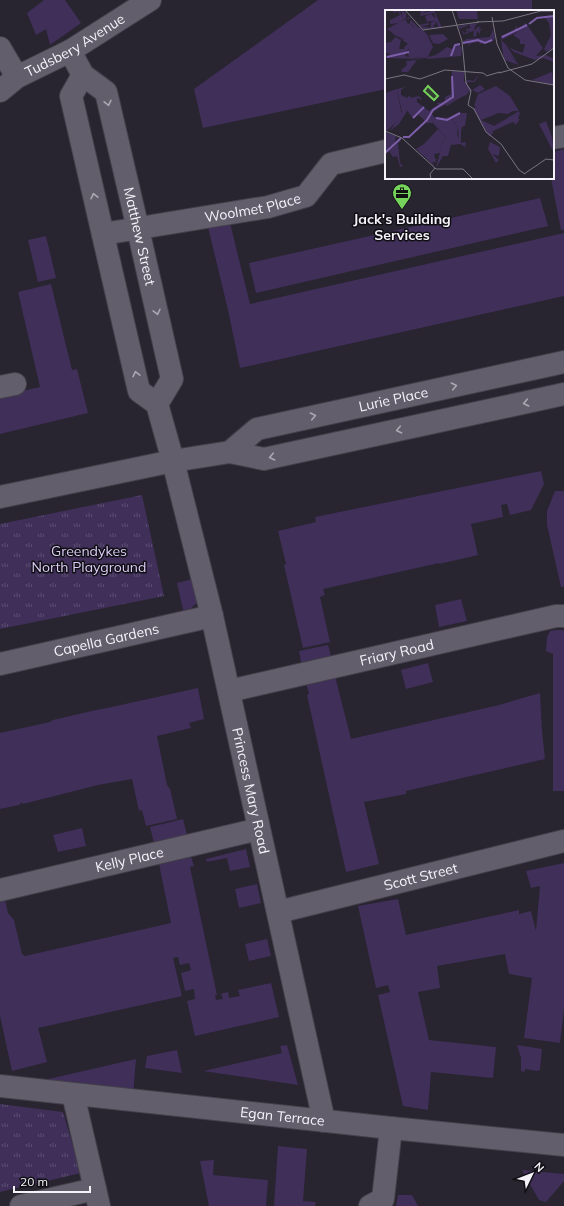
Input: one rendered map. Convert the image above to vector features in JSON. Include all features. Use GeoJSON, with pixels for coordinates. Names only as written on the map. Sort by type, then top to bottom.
{"type":"FeatureCollection","features":[{"type":"Feature","properties":{"kind":"street","name":"Tudsbery Avenue"},"geometry":{"type":"LineString","coordinates":[[0,90],[17,77],[70,51],[150,0]]}},
{"type":"Feature","properties":{"kind":"street"},"geometry":{"type":"LineString","coordinates":[[0,48],[17,77]]}},
{"type":"Feature","properties":{"kind":"street","name":"Matthew Street"},"geometry":{"type":"LineString","coordinates":[[70,51],[83,76],[106,92],[172,379],[157,404]]}},
{"type":"Feature","properties":{"kind":"street"},"geometry":{"type":"LineString","coordinates":[[83,76],[71,96],[102,234],[140,391],[157,404],[173,461]]}},
{"type":"Feature","properties":{"kind":"street"},"geometry":{"type":"LineString","coordinates":[[554,138],[564,136]]}},
{"type":"Feature","properties":{"kind":"street","name":"Woolmet Place"},"geometry":{"type":"LineString","coordinates":[[102,234],[268,207],[306,196],[331,164],[385,151]]}},
{"type":"Feature","properties":{"kind":"street","name":"Lurie Place"},"geometry":{"type":"LineString","coordinates":[[230,452],[257,429],[564,362]]}},
{"type":"Feature","properties":{"kind":"street"},"geometry":{"type":"LineString","coordinates":[[0,497],[173,461],[230,452],[264,459],[564,394]]}},
{"type":"Feature","properties":{"kind":"street","name":"Princess Mary Road"},"geometry":{"type":"LineString","coordinates":[[173,461],[212,616],[324,1120]]}},
{"type":"Feature","properties":{"kind":"street","name":"Capella Gardens"},"geometry":{"type":"LineString","coordinates":[[0,664],[212,616]]}},
{"type":"Feature","properties":{"kind":"street","name":"Friary Road"},"geometry":{"type":"LineString","coordinates":[[229,691],[548,618],[564,616]]}},
{"type":"Feature","properties":{"kind":"street","name":"Kelly Place"},"geometry":{"type":"LineString","coordinates":[[0,890],[259,829]]}},
{"type":"Feature","properties":{"kind":"street","name":"Scott Street"},"geometry":{"type":"LineString","coordinates":[[278,912],[564,840]]}},
{"type":"Feature","properties":{"kind":"street","name":"Egan Terrace"},"geometry":{"type":"LineString","coordinates":[[0,1086],[564,1145]]}},
{"type":"Feature","properties":{"kind":"street"},"geometry":{"type":"LineString","coordinates":[[21,1206],[97,1197],[73,1094]]}},
{"type":"Feature","properties":{"kind":"street"},"geometry":{"type":"LineString","coordinates":[[370,1206],[383,1199],[391,1128]]}},
{"type":"Feature","properties":{"kind":"green space"},"geometry":{"type":"Polygon","coordinates":[[[44,0],[65,0],[81,23],[50,45],[46,29],[36,35],[27,13],[44,0]]]}},
{"type":"Feature","properties":{"kind":"green space"},"geometry":{"type":"Polygon","coordinates":[[[318,0],[532,0],[532,10],[385,10],[385,89],[203,128],[194,89],[318,0]]]}},
{"type":"Feature","properties":{"kind":"green space"},"geometry":{"type":"Polygon","coordinates":[[[564,149],[564,230],[561,230],[551,179],[554,179],[554,152],[564,149]]]}},
{"type":"Feature","properties":{"kind":"green space"},"geometry":{"type":"Polygon","coordinates":[[[540,198],[548,226],[256,293],[249,263],[540,198]]]}},
{"type":"Feature","properties":{"kind":"green space"},"geometry":{"type":"Polygon","coordinates":[[[230,223],[250,304],[564,233],[564,296],[240,368],[208,227],[230,223]]]}},
{"type":"Feature","properties":{"kind":"green space"},"geometry":{"type":"Polygon","coordinates":[[[46,236],[56,278],[38,282],[28,240],[46,236]]]}},
{"type":"Feature","properties":{"kind":"green space"},"geometry":{"type":"Polygon","coordinates":[[[51,284],[72,370],[77,369],[88,413],[0,434],[0,396],[40,387],[18,292],[51,284]]]}},
{"type":"Feature","properties":{"kind":"green space"},"geometry":{"type":"Polygon","coordinates":[[[541,471],[544,484],[531,510],[510,515],[507,504],[501,505],[503,517],[471,524],[478,555],[323,589],[325,595],[320,597],[330,642],[303,648],[284,565],[286,564],[278,531],[316,522],[315,517],[541,471]]]}},
{"type":"Feature","properties":{"kind":"green space"},"geometry":{"type":"Polygon","coordinates":[[[555,491],[564,491],[564,587],[561,587],[547,525],[547,511],[555,491]]]}},
{"type":"Feature","properties":{"kind":"green space","name":"Greendykes North Playground"},"geometry":{"type":"Polygon","coordinates":[[[142,495],[164,596],[0,629],[0,524],[142,495]]]}},
{"type":"Feature","properties":{"kind":"green space"},"geometry":{"type":"Polygon","coordinates":[[[193,579],[198,602],[184,614],[177,583],[193,579]]]}},
{"type":"Feature","properties":{"kind":"green space"},"geometry":{"type":"Polygon","coordinates":[[[461,599],[467,621],[439,627],[435,605],[461,599]]]}},
{"type":"Feature","properties":{"kind":"green space"},"geometry":{"type":"Polygon","coordinates":[[[564,630],[564,791],[553,791],[553,654],[546,651],[547,637],[550,631],[564,630]]]}},
{"type":"Feature","properties":{"kind":"green space"},"geometry":{"type":"Polygon","coordinates":[[[328,645],[332,660],[302,667],[299,651],[328,645]]]}},
{"type":"Feature","properties":{"kind":"green space"},"geometry":{"type":"Polygon","coordinates":[[[428,663],[433,682],[406,689],[401,670],[428,663]]]}},
{"type":"Feature","properties":{"kind":"green space"},"geometry":{"type":"Polygon","coordinates":[[[335,676],[351,739],[499,705],[540,693],[545,759],[406,791],[406,794],[364,802],[379,864],[346,872],[307,695],[309,694],[306,683],[335,676]]]}},
{"type":"Feature","properties":{"kind":"green space"},"geometry":{"type":"Polygon","coordinates":[[[198,688],[204,719],[189,723],[191,728],[157,736],[167,785],[170,789],[177,819],[146,826],[142,810],[139,811],[132,779],[98,785],[23,804],[22,802],[19,805],[0,809],[0,733],[198,688]]]}},
{"type":"Feature","properties":{"kind":"green space"},"geometry":{"type":"Polygon","coordinates":[[[183,819],[187,835],[154,843],[150,827],[183,819]]]}},
{"type":"Feature","properties":{"kind":"green space"},"geometry":{"type":"Polygon","coordinates":[[[82,828],[86,846],[58,852],[53,835],[82,828]]]}},
{"type":"Feature","properties":{"kind":"green space"},"geometry":{"type":"Polygon","coordinates":[[[246,849],[250,867],[230,871],[227,858],[207,862],[206,859],[246,849]]]}},
{"type":"Feature","properties":{"kind":"green space"},"geometry":{"type":"Polygon","coordinates":[[[189,851],[194,866],[190,867],[217,995],[215,995],[216,1000],[223,999],[221,994],[228,992],[229,998],[240,996],[238,990],[271,983],[279,1017],[195,1036],[187,1001],[195,999],[194,989],[185,991],[181,973],[191,970],[189,963],[180,965],[178,957],[173,958],[182,996],[38,1028],[47,1062],[12,1071],[0,1016],[0,896],[4,895],[8,913],[14,920],[22,954],[25,956],[171,923],[158,859],[189,851]]]}},
{"type":"Feature","properties":{"kind":"green space"},"geometry":{"type":"Polygon","coordinates":[[[564,863],[564,1009],[560,1043],[524,1038],[532,978],[509,974],[505,954],[437,966],[440,988],[418,992],[429,1040],[496,1047],[493,1078],[431,1072],[428,1110],[403,1106],[378,995],[390,992],[388,985],[376,988],[358,906],[398,899],[406,935],[519,910],[519,914],[531,911],[536,931],[540,886],[531,888],[526,871],[564,863]]]}},
{"type":"Feature","properties":{"kind":"green space"},"geometry":{"type":"Polygon","coordinates":[[[257,884],[261,903],[239,908],[235,889],[257,884]]]}},
{"type":"Feature","properties":{"kind":"green space"},"geometry":{"type":"Polygon","coordinates":[[[267,939],[271,956],[249,961],[245,944],[267,939]]]}},
{"type":"Feature","properties":{"kind":"green space"},"geometry":{"type":"Polygon","coordinates":[[[287,1045],[298,1085],[203,1071],[282,1053],[280,1046],[287,1045]]]}},
{"type":"Feature","properties":{"kind":"green space"},"geometry":{"type":"Polygon","coordinates":[[[517,1045],[542,1049],[540,1070],[525,1069],[525,1072],[521,1071],[521,1058],[517,1045]]]}},
{"type":"Feature","properties":{"kind":"green space"},"geometry":{"type":"Polygon","coordinates":[[[177,1050],[182,1073],[145,1068],[147,1056],[177,1050]]]}},
{"type":"Feature","properties":{"kind":"green space"},"geometry":{"type":"Polygon","coordinates":[[[136,1059],[133,1096],[35,1082],[136,1059]]]}},
{"type":"Feature","properties":{"kind":"green space"},"geometry":{"type":"Polygon","coordinates":[[[0,1104],[63,1112],[81,1173],[0,1192],[0,1104]]]}},
{"type":"Feature","properties":{"kind":"green space"},"geometry":{"type":"Polygon","coordinates":[[[278,1146],[307,1149],[303,1201],[316,1202],[315,1206],[274,1206],[278,1146]]]}},
{"type":"Feature","properties":{"kind":"green space"},"geometry":{"type":"Polygon","coordinates":[[[214,1160],[213,1175],[268,1180],[266,1206],[209,1206],[200,1161],[214,1160]]]}},
{"type":"Feature","properties":{"kind":"green space"},"geometry":{"type":"Polygon","coordinates":[[[522,1170],[564,1174],[564,1181],[546,1202],[539,1200],[522,1170]]]}},
{"type":"Feature","properties":{"kind":"green space"},"geometry":{"type":"Polygon","coordinates":[[[398,1195],[412,1195],[418,1206],[396,1206],[398,1195]]]}},
{"type":"Feature","properties":{"kind":"place","name":"Jack's Building Services"},"geometry":{"type":"Point","coordinates":[402,210]}}]}
